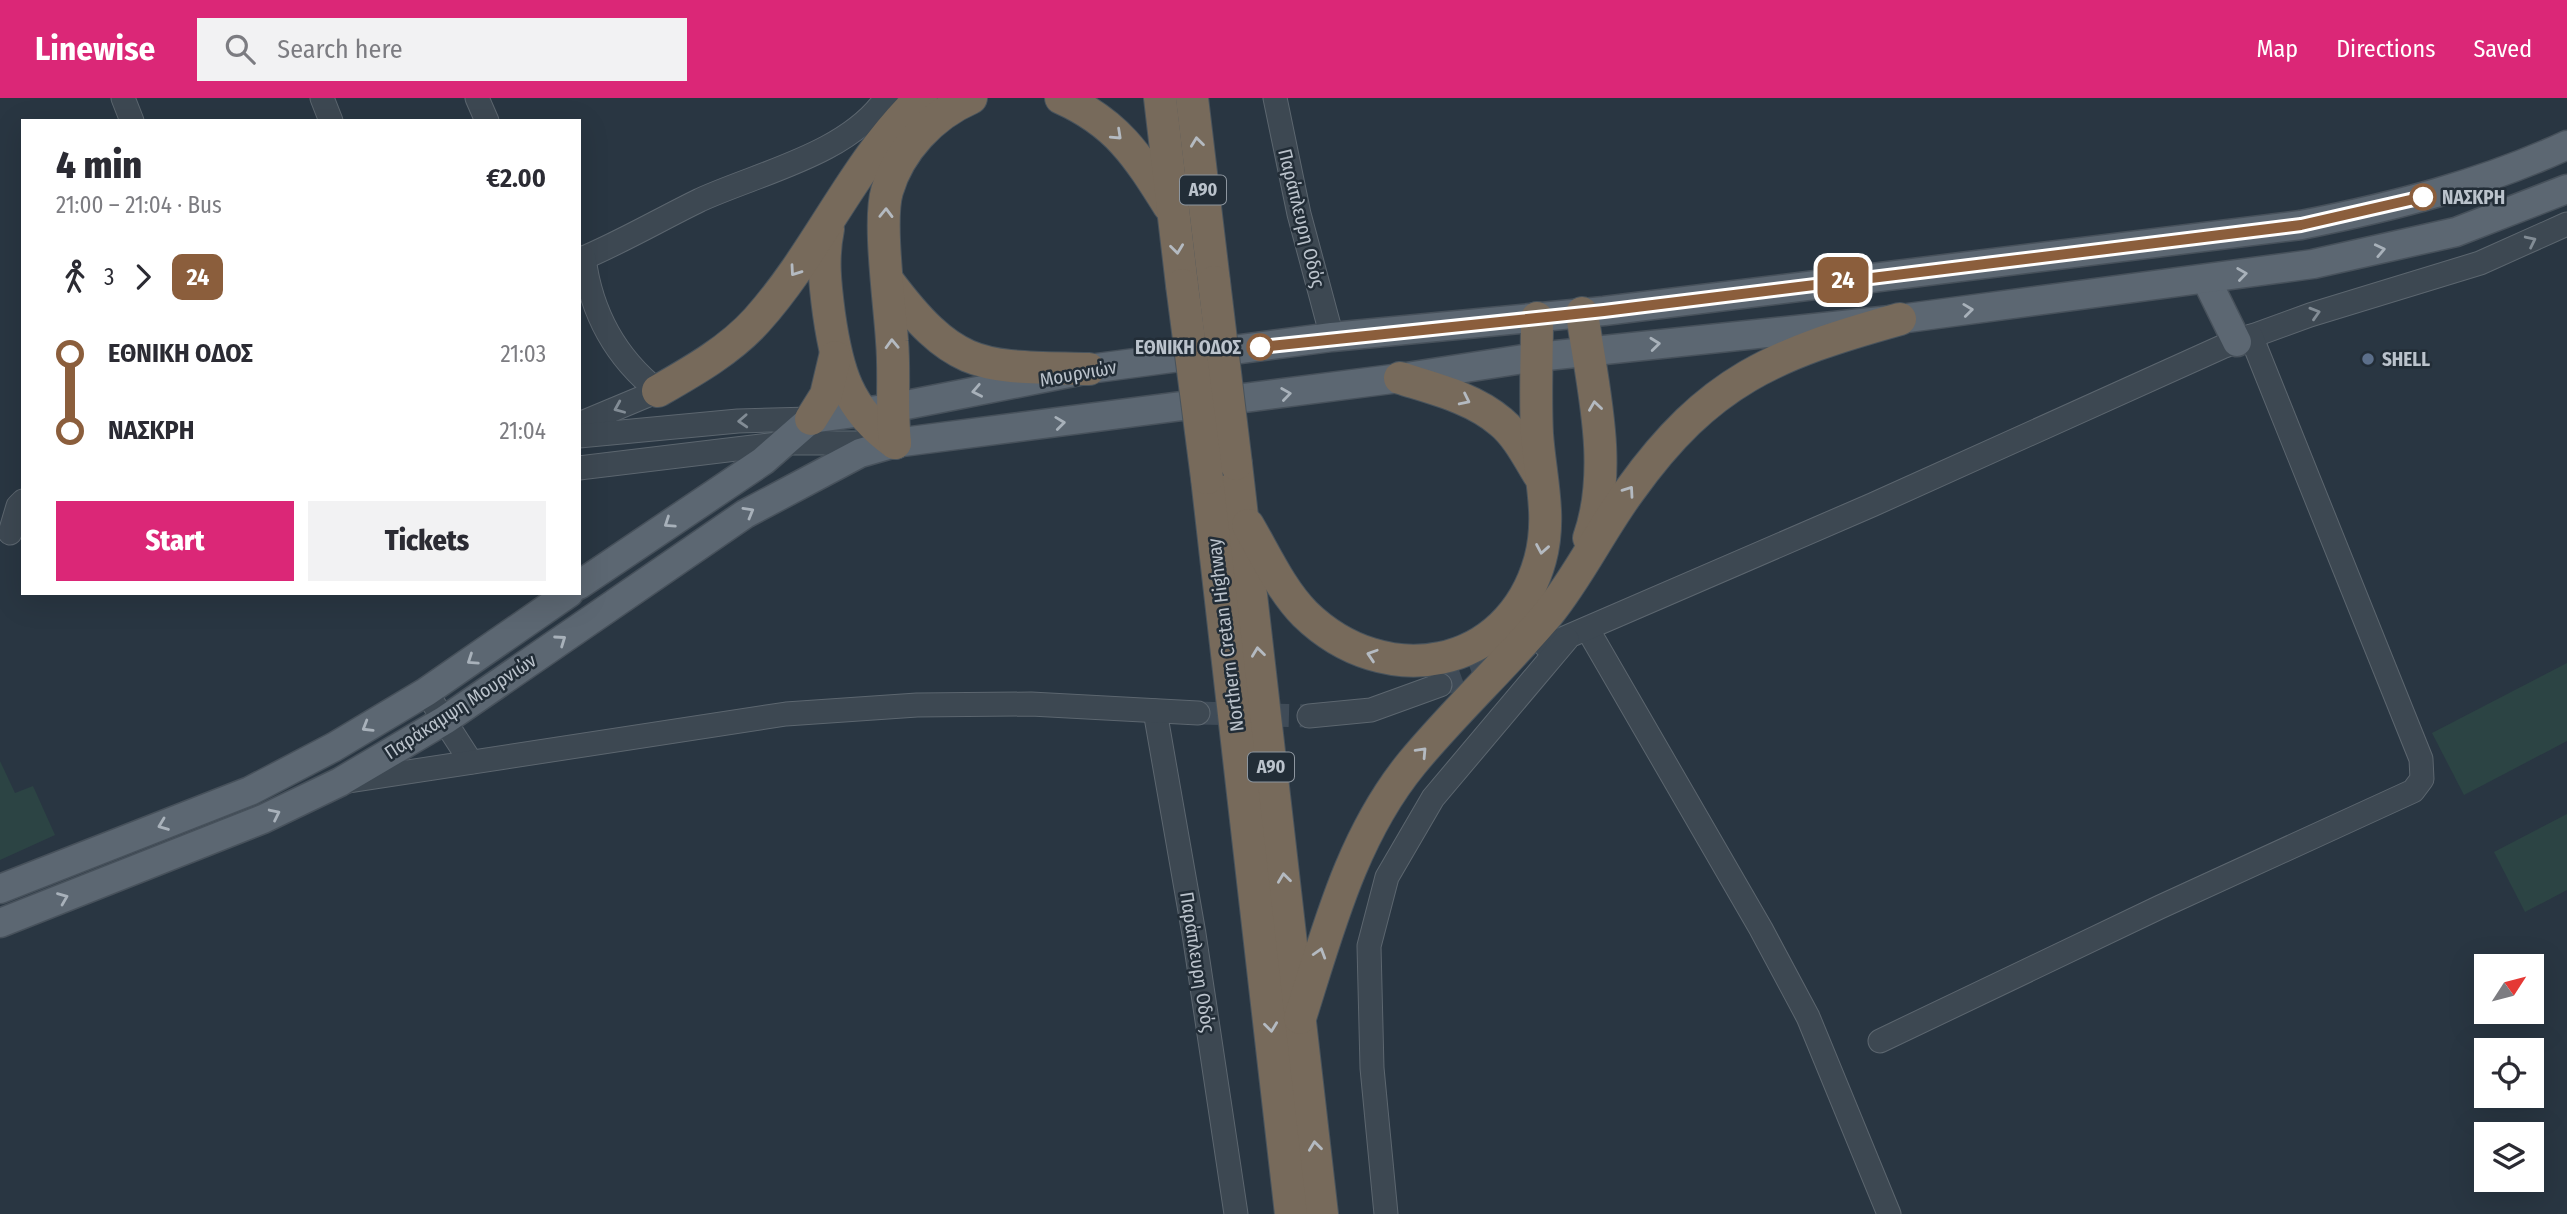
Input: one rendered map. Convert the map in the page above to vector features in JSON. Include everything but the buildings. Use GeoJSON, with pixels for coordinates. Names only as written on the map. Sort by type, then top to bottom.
{"type":"FeatureCollection","features":[{"type":"Feature","properties":{"kind":"highway"},"geometry":{"type":"LineString","coordinates":[[658,391],[729,347],[757,321],[795,273],[892,125],[921,98]]}},
{"type":"Feature","properties":{"kind":"highway"},"geometry":{"type":"LineString","coordinates":[[876,410],[893,350],[886,193],[903,154],[920,134],[940,117],[971,98]]}},
{"type":"Feature","properties":{"kind":"highway"},"geometry":{"type":"LineString","coordinates":[[1061,98],[1092,112],[1125,142],[1173,213]]}},
{"type":"Feature","properties":{"kind":"highway","name":"Northern Cretan Highway"},"geometry":{"type":"LineString","coordinates":[[1160,98],[1207,478],[1291,1214]]}},
{"type":"Feature","properties":{"kind":"highway","name":"Northern Cretan Highway"},"geometry":{"type":"LineString","coordinates":[[1192,98],[1322,1214]]}},
{"type":"Feature","properties":{"kind":"highway"},"geometry":{"type":"LineString","coordinates":[[832,214],[823,271],[835,357],[850,396],[876,410],[895,443]]}},
{"type":"Feature","properties":{"kind":"highway"},"geometry":{"type":"LineString","coordinates":[[888,281],[929,329],[972,360],[995,366],[1089,369]]}},
{"type":"Feature","properties":{"kind":"highway"},"geometry":{"type":"LineString","coordinates":[[1578,568],[1594,523],[1601,447],[1582,313]]}},
{"type":"Feature","properties":{"kind":"highway"},"geometry":{"type":"LineString","coordinates":[[1242,515],[1304,613],[1334,637],[1356,650],[1383,659],[1413,663],[1447,657],[1479,642],[1521,606],[1531,588],[1541,558],[1547,518],[1537,435],[1537,318]]}},
{"type":"Feature","properties":{"kind":"highway"},"geometry":{"type":"LineString","coordinates":[[1300,1018],[1347,875],[1388,798],[1412,763],[1550,612],[1629,490],[1670,438],[1727,386],[1791,353],[1900,319]]}},
{"type":"Feature","properties":{"kind":"highway"},"geometry":{"type":"LineString","coordinates":[[811,418],[826,395],[835,357]]}},
{"type":"Feature","properties":{"kind":"highway"},"geometry":{"type":"LineString","coordinates":[[1401,379],[1456,396],[1485,410],[1502,423],[1544,482]]}},
{"type":"Feature","properties":{"kind":"main road","name":"Μουρνιών"},"geometry":{"type":"LineString","coordinates":[[811,418],[876,410],[1089,369],[1332,337],[1582,313],[2301,225],[2371,211],[2449,190],[2567,145]]}},
{"type":"Feature","properties":{"kind":"main road","name":"Παράκαμψη Μουρνιών"},"geometry":{"type":"LineString","coordinates":[[0,923],[263,819],[340,782],[445,720],[745,514],[860,453],[895,443],[1401,379],[1537,357],[1900,319],[2313,264],[2456,232],[2567,189]]}},
{"type":"Feature","properties":{"kind":"main road"},"geometry":{"type":"LineString","coordinates":[[2206,279],[2244,339]]}},
{"type":"Feature","properties":{"kind":"main road"},"geometry":{"type":"LineString","coordinates":[[581,585],[786,443],[811,418]]}},
{"type":"Feature","properties":{"kind":"main road","name":"Παράκαμψη Μουρνιών"},"geometry":{"type":"LineString","coordinates":[[0,889],[250,791],[334,747],[426,692],[566,595]]}},
{"type":"Feature","properties":{"kind":"street"},"geometry":{"type":"LineString","coordinates":[[123,98],[131,119]]}},
{"type":"Feature","properties":{"kind":"street"},"geometry":{"type":"LineString","coordinates":[[322,98],[330,119]]}},
{"type":"Feature","properties":{"kind":"street"},"geometry":{"type":"LineString","coordinates":[[477,98],[486,119]]}},
{"type":"Feature","properties":{"kind":"street"},"geometry":{"type":"LineString","coordinates":[[581,423],[658,391],[637,374],[601,320],[589,292],[582,259],[701,200],[845,138],[875,115],[886,98]]}},
{"type":"Feature","properties":{"kind":"street","name":"Παράπλευρη Οδός"},"geometry":{"type":"LineString","coordinates":[[1275,98],[1299,214],[1332,337]]}},
{"type":"Feature","properties":{"kind":"street"},"geometry":{"type":"LineString","coordinates":[[1386,1214],[1372,1068],[1370,946],[1387,877],[1433,798],[1567,638],[2244,339],[2480,263],[2567,224]]}},
{"type":"Feature","properties":{"kind":"street"},"geometry":{"type":"LineString","coordinates":[[1880,1041],[2413,790],[2422,779],[2421,759],[2244,339]]}},
{"type":"Feature","properties":{"kind":"street","name":"Μουρνιών"},"geometry":{"type":"LineString","coordinates":[[581,436],[738,421],[811,418]]}},
{"type":"Feature","properties":{"kind":"street"},"geometry":{"type":"LineString","coordinates":[[581,468],[786,443],[895,443]]}},
{"type":"Feature","properties":{"kind":"street"},"geometry":{"type":"LineString","coordinates":[[14,532],[21,508]]}},
{"type":"Feature","properties":{"kind":"street"},"geometry":{"type":"LineString","coordinates":[[1567,638],[1808,1017],[1889,1214]]}},
{"type":"Feature","properties":{"kind":"street"},"geometry":{"type":"LineString","coordinates":[[1309,716],[1371,710],[1440,685]]}},
{"type":"Feature","properties":{"kind":"street"},"geometry":{"type":"LineString","coordinates":[[426,692],[471,762]]}},
{"type":"Feature","properties":{"kind":"street"},"geometry":{"type":"LineString","coordinates":[[340,782],[786,714],[916,705],[1031,704],[1198,713]]}},
{"type":"Feature","properties":{"kind":"street","name":"Παράπλευρη Οδός"},"geometry":{"type":"LineString","coordinates":[[1156,711],[1194,934],[1236,1214]]}},
{"type":"Feature","properties":{"kind":"green space"},"geometry":{"type":"Polygon","coordinates":[[[2567,663],[2567,741],[2464,795],[2432,733],[2567,663]]]}},
{"type":"Feature","properties":{"kind":"green space"},"geometry":{"type":"Polygon","coordinates":[[[0,761],[15,793],[33,786],[55,835],[0,860],[0,761]]]}},
{"type":"Feature","properties":{"kind":"green space"},"geometry":{"type":"Polygon","coordinates":[[[2567,814],[2567,890],[2525,912],[2494,852],[2567,814]]]}},
{"type":"Feature","properties":{"kind":"tunnel"},"geometry":{"type":"LineString","coordinates":[[1440,685],[1500,663]]}},
{"type":"Feature","properties":{"kind":"tunnel"},"geometry":{"type":"LineString","coordinates":[[1198,713],[1309,716]]}},
{"type":"Feature","properties":{"kind":"bus line","name":"24"},"geometry":{"type":"LineString","coordinates":[[1260,347],[1332,337],[1604,311],[1929,268],[2301,225],[2423,197]]}},
{"type":"Feature","properties":{"kind":"place","name":"ΝΑΣΚΡΗ"},"geometry":{"type":"Point","coordinates":[2423,197]}},
{"type":"Feature","properties":{"kind":"place","name":"ΕΘΝΙΚΗ ΟΔΟΣ"},"geometry":{"type":"Point","coordinates":[1260,347]}},
{"type":"Feature","properties":{"kind":"place","name":"SHELL"},"geometry":{"type":"Point","coordinates":[2368,359]}}]}
